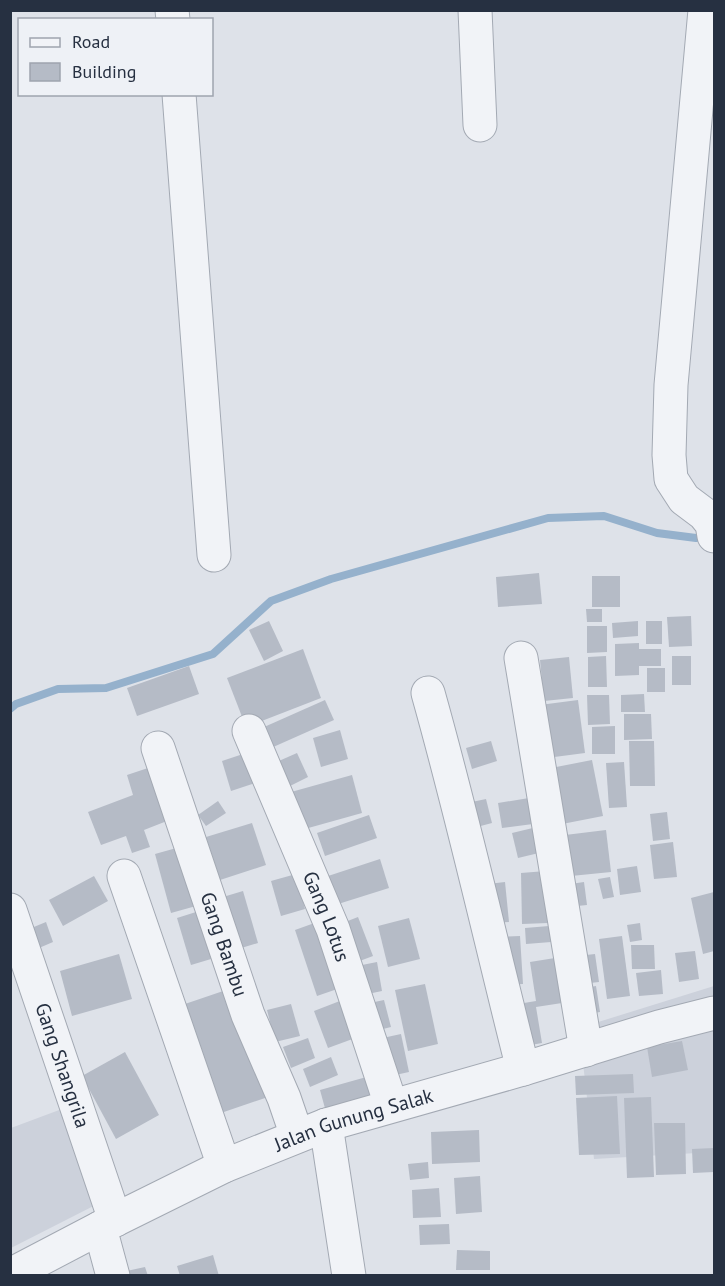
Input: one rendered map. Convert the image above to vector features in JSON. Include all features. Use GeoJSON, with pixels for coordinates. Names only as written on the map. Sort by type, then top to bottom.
{"type":"FeatureCollection","features":[{"type":"Feature","properties":{"kind":"street"},"geometry":{"type":"LineString","coordinates":[[474,10],[480,125]]}},
{"type":"Feature","properties":{"kind":"street"},"geometry":{"type":"LineString","coordinates":[[705,10],[671,385],[669,455],[671,479],[684,499],[704,514],[712,524],[714,536]]}},
{"type":"Feature","properties":{"kind":"street"},"geometry":{"type":"LineString","coordinates":[[178,96],[214,555]]}},
{"type":"Feature","properties":{"kind":"street"},"geometry":{"type":"LineString","coordinates":[[521,658],[586,1050]]}},
{"type":"Feature","properties":{"kind":"street"},"geometry":{"type":"LineString","coordinates":[[428,693],[457,796],[523,1069]]}},
{"type":"Feature","properties":{"kind":"street","name":"Gang Lotus"},"geometry":{"type":"LineString","coordinates":[[249,731],[333,929],[391,1105]]}},
{"type":"Feature","properties":{"kind":"street","name":"Gang Bambu"},"geometry":{"type":"LineString","coordinates":[[158,748],[248,1015],[284,1098],[312,1131],[349,1275]]}},
{"type":"Feature","properties":{"kind":"street"},"geometry":{"type":"LineString","coordinates":[[124,876],[224,1166]]}},
{"type":"Feature","properties":{"kind":"street","name":"Gang Shangrila"},"geometry":{"type":"LineString","coordinates":[[10,910],[107,1224],[113,1275]]}},
{"type":"Feature","properties":{"kind":"street","name":"Jalan Gunung Salak"},"geometry":{"type":"LineString","coordinates":[[10,1275],[224,1166],[312,1131],[391,1105],[523,1069],[659,1027],[714,1014]]}},
{"type":"Feature","properties":{"kind":"shaded area"},"geometry":{"type":"Polygon","coordinates":[[[714,986],[714,1152],[594,1159],[579,1028],[714,986]]]}},
{"type":"Feature","properties":{"kind":"shaded area"},"geometry":{"type":"Polygon","coordinates":[[[86,1100],[121,1192],[11,1248],[11,1128],[86,1100]]]}},
{"type":"Feature","properties":{"kind":"building"},"geometry":{"type":"Polygon","coordinates":[[[539,573],[542,604],[498,607],[496,577],[539,573]]]}},
{"type":"Feature","properties":{"kind":"building"},"geometry":{"type":"Polygon","coordinates":[[[592,576],[620,576],[620,607],[592,607],[592,576]]]}},
{"type":"Feature","properties":{"kind":"building"},"geometry":{"type":"Polygon","coordinates":[[[586,609],[602,609],[602,622],[587,622],[586,609]]]}},
{"type":"Feature","properties":{"kind":"building"},"geometry":{"type":"Polygon","coordinates":[[[691,616],[692,646],[669,647],[667,617],[691,616]]]}},
{"type":"Feature","properties":{"kind":"building"},"geometry":{"type":"Polygon","coordinates":[[[269,621],[283,651],[264,661],[249,630],[269,621]]]}},
{"type":"Feature","properties":{"kind":"building"},"geometry":{"type":"Polygon","coordinates":[[[638,621],[638,636],[613,638],[612,623],[638,621]]]}},
{"type":"Feature","properties":{"kind":"building"},"geometry":{"type":"Polygon","coordinates":[[[646,621],[662,621],[662,644],[646,644],[646,621]]]}},
{"type":"Feature","properties":{"kind":"building"},"geometry":{"type":"Polygon","coordinates":[[[587,626],[607,626],[607,652],[587,653],[587,626]]]}},
{"type":"Feature","properties":{"kind":"building"},"geometry":{"type":"Polygon","coordinates":[[[639,643],[639,649],[661,649],[661,666],[639,666],[639,675],[615,676],[615,644],[639,643]]]}},
{"type":"Feature","properties":{"kind":"building"},"geometry":{"type":"Polygon","coordinates":[[[303,649],[321,698],[246,727],[227,678],[303,649]]]}},
{"type":"Feature","properties":{"kind":"building"},"geometry":{"type":"Polygon","coordinates":[[[606,656],[607,687],[588,687],[588,657],[606,656]]]}},
{"type":"Feature","properties":{"kind":"building"},"geometry":{"type":"Polygon","coordinates":[[[672,656],[691,656],[691,685],[672,685],[672,656]]]}},
{"type":"Feature","properties":{"kind":"building"},"geometry":{"type":"Polygon","coordinates":[[[569,657],[573,698],[544,701],[540,660],[569,657]]]}},
{"type":"Feature","properties":{"kind":"building"},"geometry":{"type":"Polygon","coordinates":[[[189,666],[199,694],[137,716],[127,688],[189,666]]]}},
{"type":"Feature","properties":{"kind":"building"},"geometry":{"type":"Polygon","coordinates":[[[647,668],[665,668],[665,692],[647,692],[647,668]]]}},
{"type":"Feature","properties":{"kind":"building"},"geometry":{"type":"Polygon","coordinates":[[[644,694],[645,712],[621,712],[621,695],[644,694]]]}},
{"type":"Feature","properties":{"kind":"building"},"geometry":{"type":"Polygon","coordinates":[[[587,695],[609,695],[610,724],[588,725],[587,695]]]}},
{"type":"Feature","properties":{"kind":"building"},"geometry":{"type":"Polygon","coordinates":[[[325,700],[334,720],[262,752],[253,732],[325,700]]]}},
{"type":"Feature","properties":{"kind":"building"},"geometry":{"type":"Polygon","coordinates":[[[578,700],[585,753],[539,759],[532,706],[578,700]]]}},
{"type":"Feature","properties":{"kind":"building"},"geometry":{"type":"Polygon","coordinates":[[[624,714],[651,714],[652,739],[624,740],[624,714]]]}},
{"type":"Feature","properties":{"kind":"building"},"geometry":{"type":"Polygon","coordinates":[[[615,726],[615,754],[592,754],[592,727],[615,726]]]}},
{"type":"Feature","properties":{"kind":"building"},"geometry":{"type":"Polygon","coordinates":[[[340,730],[348,759],[321,767],[313,738],[340,730]]]}},
{"type":"Feature","properties":{"kind":"building"},"geometry":{"type":"Polygon","coordinates":[[[491,741],[497,761],[472,769],[466,748],[491,741]]]}},
{"type":"Feature","properties":{"kind":"building"},"geometry":{"type":"Polygon","coordinates":[[[629,741],[654,741],[655,786],[630,786],[629,741]]]}},
{"type":"Feature","properties":{"kind":"building"},"geometry":{"type":"Polygon","coordinates":[[[249,752],[258,782],[231,791],[222,761],[249,752]]]}},
{"type":"Feature","properties":{"kind":"building"},"geometry":{"type":"Polygon","coordinates":[[[297,753],[308,777],[284,789],[272,764],[297,753]]]}},
{"type":"Feature","properties":{"kind":"building"},"geometry":{"type":"Polygon","coordinates":[[[592,760],[603,816],[557,825],[546,769],[592,760]]]}},
{"type":"Feature","properties":{"kind":"building"},"geometry":{"type":"Polygon","coordinates":[[[624,762],[627,807],[609,808],[606,763],[624,762]]]}},
{"type":"Feature","properties":{"kind":"building"},"geometry":{"type":"Polygon","coordinates":[[[148,768],[172,819],[144,830],[150,847],[132,853],[126,836],[101,845],[88,812],[133,795],[127,775],[148,768]]]}},
{"type":"Feature","properties":{"kind":"building"},"geometry":{"type":"Polygon","coordinates":[[[352,775],[362,813],[294,832],[284,794],[352,775]]]}},
{"type":"Feature","properties":{"kind":"building"},"geometry":{"type":"Polygon","coordinates":[[[529,798],[533,824],[502,828],[498,803],[529,798]]]}},
{"type":"Feature","properties":{"kind":"building"},"geometry":{"type":"Polygon","coordinates":[[[486,799],[492,823],[473,828],[467,803],[486,799]]]}},
{"type":"Feature","properties":{"kind":"building"},"geometry":{"type":"Polygon","coordinates":[[[218,801],[226,813],[206,826],[198,815],[218,801]]]}},
{"type":"Feature","properties":{"kind":"building"},"geometry":{"type":"Polygon","coordinates":[[[667,812],[670,839],[653,841],[650,814],[667,812]]]}},
{"type":"Feature","properties":{"kind":"building"},"geometry":{"type":"Polygon","coordinates":[[[369,815],[377,838],[325,856],[317,833],[369,815]]]}},
{"type":"Feature","properties":{"kind":"building"},"geometry":{"type":"Polygon","coordinates":[[[252,823],[266,865],[220,880],[206,837],[252,823]]]}},
{"type":"Feature","properties":{"kind":"building"},"geometry":{"type":"Polygon","coordinates":[[[537,827],[543,852],[518,858],[512,833],[537,827]]]}},
{"type":"Feature","properties":{"kind":"building"},"geometry":{"type":"Polygon","coordinates":[[[606,830],[611,872],[561,877],[557,836],[606,830]]]}},
{"type":"Feature","properties":{"kind":"building"},"geometry":{"type":"Polygon","coordinates":[[[673,842],[677,877],[654,879],[650,845],[673,842]]]}},
{"type":"Feature","properties":{"kind":"building"},"geometry":{"type":"Polygon","coordinates":[[[180,847],[196,906],[171,913],[155,854],[180,847]]]}},
{"type":"Feature","properties":{"kind":"building"},"geometry":{"type":"Polygon","coordinates":[[[380,859],[389,888],[335,905],[325,877],[380,859]]]}},
{"type":"Feature","properties":{"kind":"building"},"geometry":{"type":"Polygon","coordinates":[[[637,866],[641,892],[620,895],[617,869],[637,866]]]}},
{"type":"Feature","properties":{"kind":"building"},"geometry":{"type":"Polygon","coordinates":[[[546,871],[548,923],[522,924],[521,873],[546,871]]]}},
{"type":"Feature","properties":{"kind":"building"},"geometry":{"type":"Polygon","coordinates":[[[296,874],[305,909],[281,916],[271,881],[296,874]]]}},
{"type":"Feature","properties":{"kind":"building"},"geometry":{"type":"Polygon","coordinates":[[[94,876],[108,901],[63,926],[49,900],[94,876]]]}},
{"type":"Feature","properties":{"kind":"building"},"geometry":{"type":"Polygon","coordinates":[[[610,877],[614,897],[603,899],[598,879],[610,877]]]}},
{"type":"Feature","properties":{"kind":"building"},"geometry":{"type":"Polygon","coordinates":[[[505,882],[509,922],[492,923],[488,884],[505,882]]]}},
{"type":"Feature","properties":{"kind":"building"},"geometry":{"type":"Polygon","coordinates":[[[584,882],[587,905],[567,907],[564,885],[584,882]]]}},
{"type":"Feature","properties":{"kind":"building"},"geometry":{"type":"Polygon","coordinates":[[[243,891],[258,943],[238,949],[223,897],[243,891]]]}},
{"type":"Feature","properties":{"kind":"building"},"geometry":{"type":"Polygon","coordinates":[[[714,892],[714,951],[703,954],[691,898],[714,892]]]}},
{"type":"Feature","properties":{"kind":"building"},"geometry":{"type":"Polygon","coordinates":[[[196,912],[211,959],[191,965],[177,918],[196,912]]]}},
{"type":"Feature","properties":{"kind":"building"},"geometry":{"type":"Polygon","coordinates":[[[358,917],[373,956],[349,965],[335,926],[358,917]]]}},
{"type":"Feature","properties":{"kind":"building"},"geometry":{"type":"Polygon","coordinates":[[[409,918],[420,959],[388,967],[378,926],[409,918]]]}},
{"type":"Feature","properties":{"kind":"building"},"geometry":{"type":"Polygon","coordinates":[[[320,921],[343,987],[317,996],[295,930],[320,921]]]}},
{"type":"Feature","properties":{"kind":"building"},"geometry":{"type":"Polygon","coordinates":[[[46,922],[53,942],[32,951],[24,931],[46,922]]]}},
{"type":"Feature","properties":{"kind":"building"},"geometry":{"type":"Polygon","coordinates":[[[640,923],[642,940],[630,942],[627,925],[640,923]]]}},
{"type":"Feature","properties":{"kind":"building"},"geometry":{"type":"Polygon","coordinates":[[[549,926],[551,942],[526,944],[525,928],[549,926]]]}},
{"type":"Feature","properties":{"kind":"building"},"geometry":{"type":"Polygon","coordinates":[[[520,936],[523,984],[504,985],[500,937],[520,936]]]}},
{"type":"Feature","properties":{"kind":"building"},"geometry":{"type":"Polygon","coordinates":[[[622,936],[630,996],[607,999],[599,939],[622,936]]]}},
{"type":"Feature","properties":{"kind":"building"},"geometry":{"type":"Polygon","coordinates":[[[631,945],[654,945],[655,969],[632,969],[631,945]]]}},
{"type":"Feature","properties":{"kind":"building"},"geometry":{"type":"Polygon","coordinates":[[[695,951],[699,979],[679,982],[675,953],[695,951]]]}},
{"type":"Feature","properties":{"kind":"building"},"geometry":{"type":"Polygon","coordinates":[[[119,954],[132,999],[72,1016],[60,971],[119,954]]]}},
{"type":"Feature","properties":{"kind":"building"},"geometry":{"type":"Polygon","coordinates":[[[595,954],[599,982],[581,984],[577,956],[595,954]]]}},
{"type":"Feature","properties":{"kind":"building"},"geometry":{"type":"Polygon","coordinates":[[[555,958],[562,1003],[536,1007],[542,1043],[520,1047],[512,1005],[536,1001],[530,962],[555,958]]]}},
{"type":"Feature","properties":{"kind":"building"},"geometry":{"type":"Polygon","coordinates":[[[377,962],[382,991],[358,996],[352,967],[377,962]]]}},
{"type":"Feature","properties":{"kind":"building"},"geometry":{"type":"Polygon","coordinates":[[[661,970],[663,994],[639,996],[636,973],[661,970]]]}},
{"type":"Feature","properties":{"kind":"building"},"geometry":{"type":"Polygon","coordinates":[[[425,984],[438,1044],[408,1051],[395,990],[425,984]]]}},
{"type":"Feature","properties":{"kind":"building"},"geometry":{"type":"Polygon","coordinates":[[[596,986],[600,1012],[582,1015],[578,989],[596,986]]]}},
{"type":"Feature","properties":{"kind":"building"},"geometry":{"type":"Polygon","coordinates":[[[235,987],[271,1096],[218,1114],[182,1005],[235,987]]]}},
{"type":"Feature","properties":{"kind":"building"},"geometry":{"type":"Polygon","coordinates":[[[345,999],[358,1037],[328,1048],[314,1011],[345,999]]]}},
{"type":"Feature","properties":{"kind":"building"},"geometry":{"type":"Polygon","coordinates":[[[384,1000],[391,1027],[371,1032],[365,1004],[384,1000]]]}},
{"type":"Feature","properties":{"kind":"building"},"geometry":{"type":"Polygon","coordinates":[[[291,1004],[300,1036],[275,1042],[267,1010],[291,1004]]]}},
{"type":"Feature","properties":{"kind":"building"},"geometry":{"type":"Polygon","coordinates":[[[401,1034],[409,1072],[386,1077],[378,1039],[401,1034]]]}},
{"type":"Feature","properties":{"kind":"building"},"geometry":{"type":"Polygon","coordinates":[[[308,1038],[315,1058],[291,1068],[283,1047],[308,1038]]]}},
{"type":"Feature","properties":{"kind":"building"},"geometry":{"type":"Polygon","coordinates":[[[682,1041],[688,1070],[652,1077],[647,1047],[682,1041]]]}},
{"type":"Feature","properties":{"kind":"building"},"geometry":{"type":"Polygon","coordinates":[[[125,1052],[159,1115],[116,1139],[82,1076],[125,1052]]]}},
{"type":"Feature","properties":{"kind":"building"},"geometry":{"type":"Polygon","coordinates":[[[331,1057],[338,1075],[310,1087],[303,1069],[331,1057]]]}},
{"type":"Feature","properties":{"kind":"building"},"geometry":{"type":"Polygon","coordinates":[[[633,1074],[634,1093],[576,1095],[575,1076],[633,1074]]]}},
{"type":"Feature","properties":{"kind":"building"},"geometry":{"type":"Polygon","coordinates":[[[370,1076],[376,1098],[326,1112],[320,1090],[370,1076]]]}},
{"type":"Feature","properties":{"kind":"building"},"geometry":{"type":"Polygon","coordinates":[[[617,1096],[620,1154],[579,1155],[576,1098],[617,1096]]]}},
{"type":"Feature","properties":{"kind":"building"},"geometry":{"type":"Polygon","coordinates":[[[651,1097],[654,1177],[627,1178],[624,1098],[651,1097]]]}},
{"type":"Feature","properties":{"kind":"building"},"geometry":{"type":"Polygon","coordinates":[[[654,1123],[685,1123],[686,1174],[656,1175],[654,1123]]]}},
{"type":"Feature","properties":{"kind":"building"},"geometry":{"type":"Polygon","coordinates":[[[479,1130],[480,1162],[432,1164],[431,1132],[479,1130]]]}},
{"type":"Feature","properties":{"kind":"building"},"geometry":{"type":"Polygon","coordinates":[[[714,1148],[714,1172],[693,1173],[692,1149],[714,1148]]]}},
{"type":"Feature","properties":{"kind":"building"},"geometry":{"type":"Polygon","coordinates":[[[428,1162],[429,1178],[410,1180],[408,1164],[428,1162]]]}},
{"type":"Feature","properties":{"kind":"building"},"geometry":{"type":"Polygon","coordinates":[[[480,1176],[482,1212],[456,1214],[454,1178],[480,1176]]]}},
{"type":"Feature","properties":{"kind":"building"},"geometry":{"type":"Polygon","coordinates":[[[439,1188],[441,1217],[413,1218],[412,1190],[439,1188]]]}},
{"type":"Feature","properties":{"kind":"building"},"geometry":{"type":"Polygon","coordinates":[[[449,1224],[450,1244],[420,1245],[419,1225],[449,1224]]]}},
{"type":"Feature","properties":{"kind":"building"},"geometry":{"type":"Polygon","coordinates":[[[457,1250],[490,1251],[490,1270],[456,1270],[457,1250]]]}},
{"type":"Feature","properties":{"kind":"building"},"geometry":{"type":"Polygon","coordinates":[[[213,1255],[219,1276],[180,1276],[177,1266],[213,1255]]]}},
{"type":"Feature","properties":{"kind":"building"},"geometry":{"type":"Polygon","coordinates":[[[145,1267],[148,1276],[123,1276],[122,1272],[145,1267]]]}},
{"type":"Feature","properties":{"kind":"waterway"},"geometry":{"type":"LineString","coordinates":[[10,709],[16,704],[58,689],[106,688],[213,654],[271,601],[331,579],[548,518],[604,516],[657,533],[696,538]]}}]}
